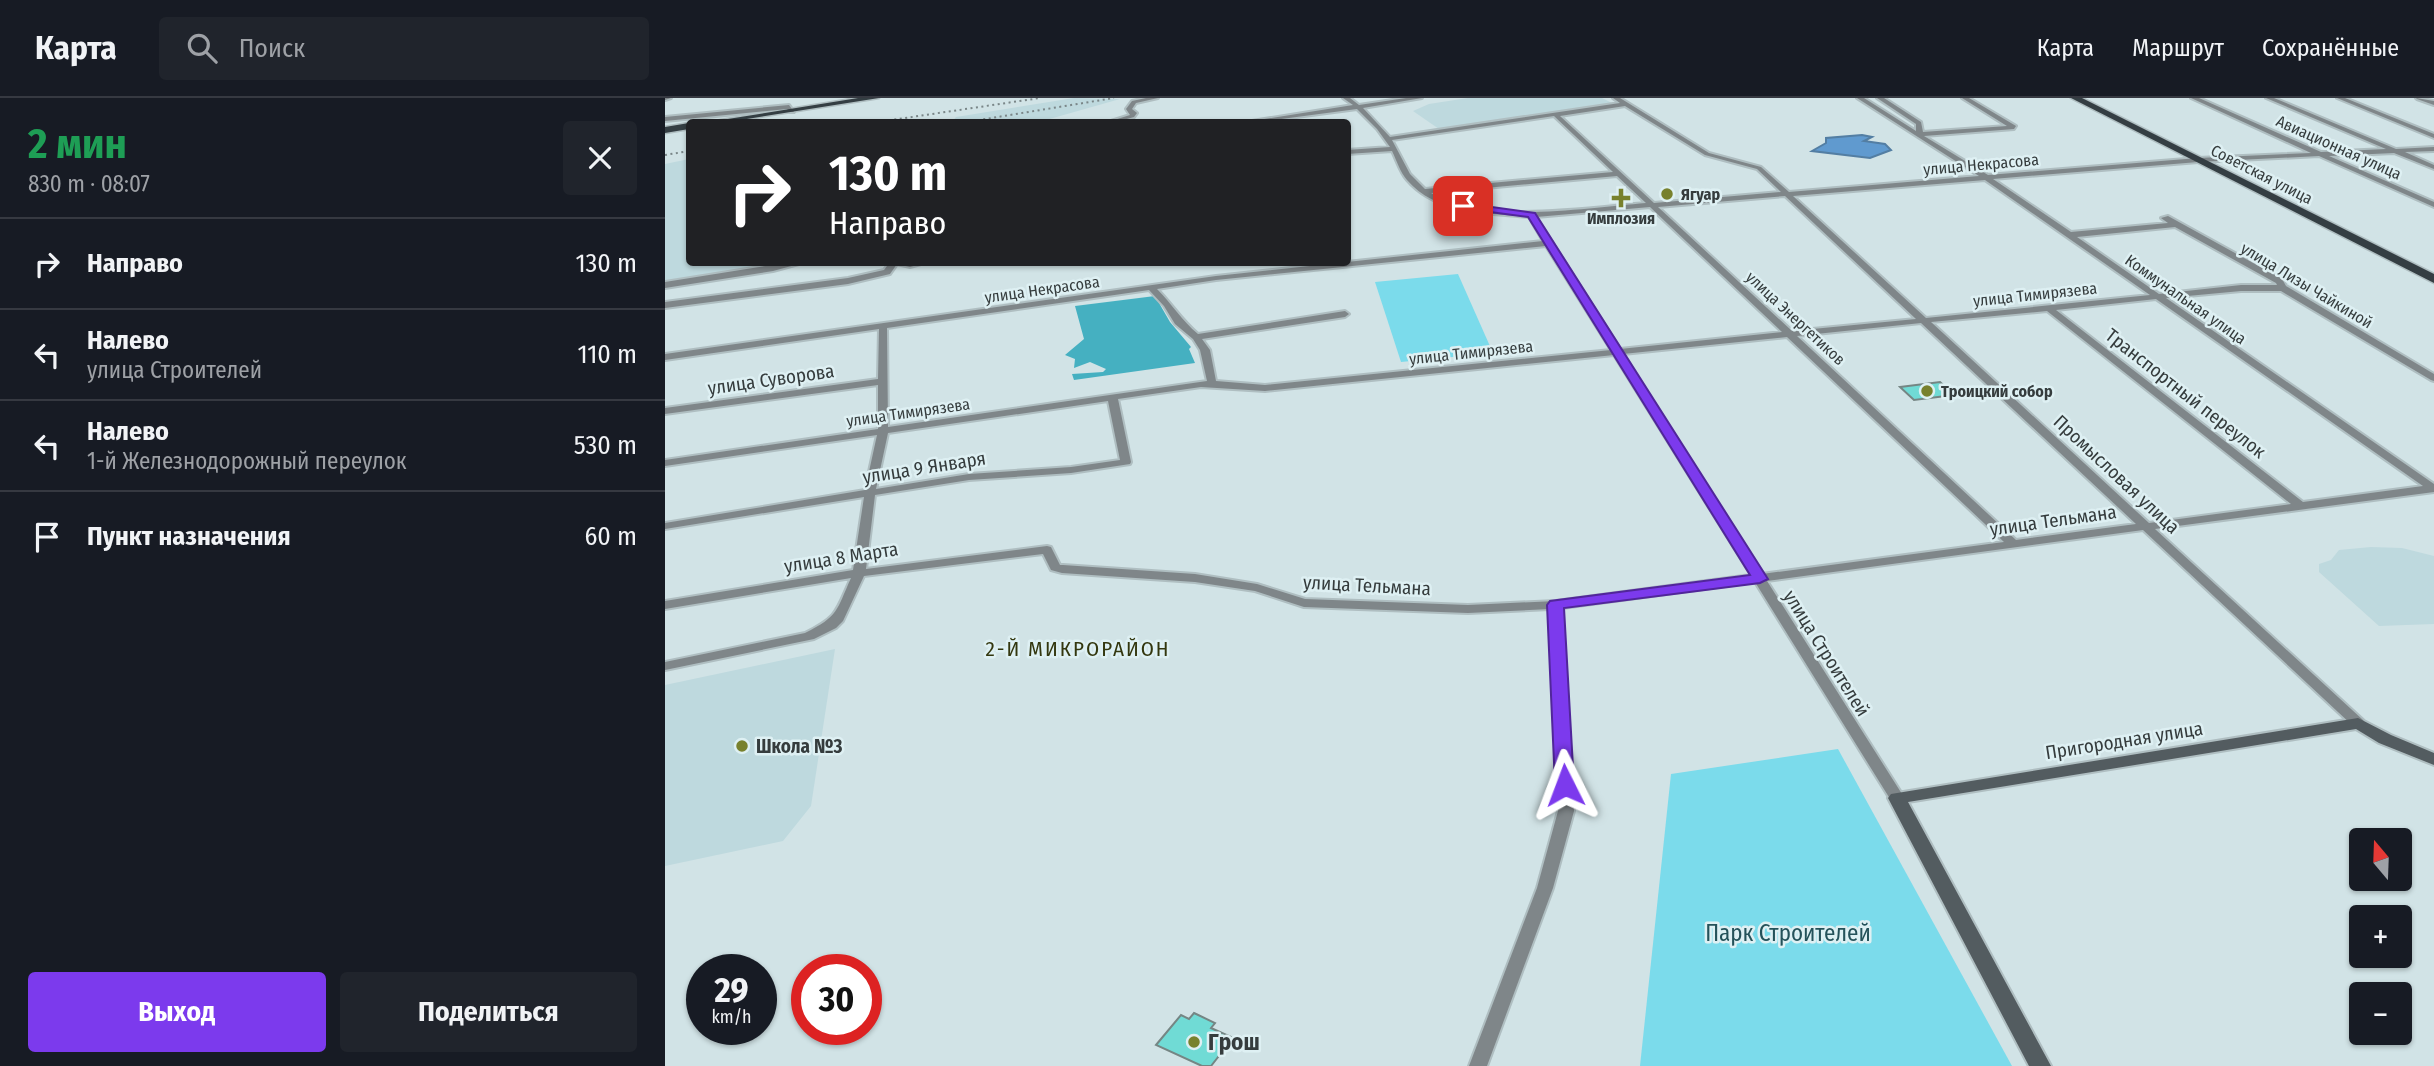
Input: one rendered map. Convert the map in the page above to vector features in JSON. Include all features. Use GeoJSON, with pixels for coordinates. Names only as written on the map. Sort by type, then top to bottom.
{"type":"FeatureCollection","features":[{"type":"Feature","properties":{"kind":"main road"},"geometry":{"type":"LineString","coordinates":[[735,119],[875,98]]}},
{"type":"Feature","properties":{"kind":"main road","name":"Советская улица"},"geometry":{"type":"LineString","coordinates":[[2075,98],[2434,279]]}},
{"type":"Feature","properties":{"kind":"main road"},"geometry":{"type":"LineString","coordinates":[[665,130],[686,126]]}},
{"type":"Feature","properties":{"kind":"main road"},"geometry":{"type":"LineString","coordinates":[[2358,723],[2434,759]]}},
{"type":"Feature","properties":{"kind":"main road","name":"Пригородная улица"},"geometry":{"type":"LineString","coordinates":[[1897,798],[2358,723]]}},
{"type":"Feature","properties":{"kind":"main road"},"geometry":{"type":"LineString","coordinates":[[1897,798],[2040,1066]]}},
{"type":"Feature","properties":{"kind":"street"},"geometry":{"type":"LineString","coordinates":[[1122,119],[1132,116],[1131,106],[1142,100],[1156,98]]}},
{"type":"Feature","properties":{"kind":"street"},"geometry":{"type":"LineString","coordinates":[[1346,98],[1360,107],[1387,139],[1408,177],[1422,192],[1619,174]]}},
{"type":"Feature","properties":{"kind":"street"},"geometry":{"type":"LineString","coordinates":[[1271,119],[1419,98]]}},
{"type":"Feature","properties":{"kind":"street","name":"Промысловая улица"},"geometry":{"type":"LineString","coordinates":[[1616,98],[1707,154],[1759,168],[1790,194],[2358,723]]}},
{"type":"Feature","properties":{"kind":"street","name":"Коммунальная улица"},"geometry":{"type":"LineString","coordinates":[[1860,98],[1986,177],[2434,488]]}},
{"type":"Feature","properties":{"kind":"street","name":"Коммунальная улица"},"geometry":{"type":"LineString","coordinates":[[1880,98],[1919,123],[1920,134]]}},
{"type":"Feature","properties":{"kind":"street"},"geometry":{"type":"LineString","coordinates":[[1920,134],[2014,127],[1965,98]]}},
{"type":"Feature","properties":{"kind":"street","name":"Авиационная улица"},"geometry":{"type":"LineString","coordinates":[[2194,98],[2434,205]]}},
{"type":"Feature","properties":{"kind":"street"},"geometry":{"type":"LineString","coordinates":[[2269,98],[2434,167]]}},
{"type":"Feature","properties":{"kind":"street"},"geometry":{"type":"LineString","coordinates":[[2340,98],[2434,136]]}},
{"type":"Feature","properties":{"kind":"street"},"geometry":{"type":"LineString","coordinates":[[2419,98],[2434,103]]}},
{"type":"Feature","properties":{"kind":"street"},"geometry":{"type":"LineString","coordinates":[[1387,139],[1627,104]]}},
{"type":"Feature","properties":{"kind":"street"},"geometry":{"type":"LineString","coordinates":[[665,119],[789,107],[792,111]]}},
{"type":"Feature","properties":{"kind":"street","name":"улица Энергетиков"},"geometry":{"type":"LineString","coordinates":[[1556,115],[2014,544]]}},
{"type":"Feature","properties":{"kind":"street"},"geometry":{"type":"LineString","coordinates":[[1351,152],[1394,149]]}},
{"type":"Feature","properties":{"kind":"street","name":"улица Некрасова"},"geometry":{"type":"LineString","coordinates":[[1422,192],[1447,202],[1480,210],[1531,215],[2198,160],[2434,149]]}},
{"type":"Feature","properties":{"kind":"street","name":"улица Строителей"},"geometry":{"type":"LineString","coordinates":[[1531,215],[1897,798]]}},
{"type":"Feature","properties":{"kind":"street","name":"улица Лизы Чайкиной"},"geometry":{"type":"LineString","coordinates":[[2165,218],[2279,281],[2283,288],[2434,378]]}},
{"type":"Feature","properties":{"kind":"street"},"geometry":{"type":"LineString","coordinates":[[2069,235],[2177,225]]}},
{"type":"Feature","properties":{"kind":"street","name":"улица Некрасова"},"geometry":{"type":"LineString","coordinates":[[1351,263],[1548,243]]}},
{"type":"Feature","properties":{"kind":"street"},"geometry":{"type":"LineString","coordinates":[[665,285],[785,266]]}},
{"type":"Feature","properties":{"kind":"street"},"geometry":{"type":"LineString","coordinates":[[665,305],[848,281],[887,272],[892,266]]}},
{"type":"Feature","properties":{"kind":"street","name":"улица Некрасова"},"geometry":{"type":"LineString","coordinates":[[665,357],[1151,287],[1325,266]]}},
{"type":"Feature","properties":{"kind":"street"},"geometry":{"type":"LineString","coordinates":[[1151,287],[1168,305],[1178,322],[1196,337],[1205,350],[1212,383]]}},
{"type":"Feature","properties":{"kind":"street","name":"улица Тимирязева"},"geometry":{"type":"LineString","coordinates":[[665,463],[1212,383],[1250,390],[2241,288],[2283,288]]}},
{"type":"Feature","properties":{"kind":"street","name":"Транспортный переулок"},"geometry":{"type":"LineString","coordinates":[[2049,308],[2301,506]]}},
{"type":"Feature","properties":{"kind":"street"},"geometry":{"type":"LineString","coordinates":[[1196,337],[1345,314]]}},
{"type":"Feature","properties":{"kind":"street"},"geometry":{"type":"LineString","coordinates":[[665,666],[809,636],[839,618],[859,573],[870,493],[883,432],[883,325]]}},
{"type":"Feature","properties":{"kind":"street","name":"улица Суворова"},"geometry":{"type":"LineString","coordinates":[[665,411],[881,382]]}},
{"type":"Feature","properties":{"kind":"street","name":"улица 9 Января"},"geometry":{"type":"LineString","coordinates":[[665,526],[1000,473],[1072,470],[1126,462],[1114,398]]}},
{"type":"Feature","properties":{"kind":"street","name":"улица Тельмана"},"geometry":{"type":"LineString","coordinates":[[1760,579],[2434,488]]}},
{"type":"Feature","properties":{"kind":"street","name":"улица Тельмана"},"geometry":{"type":"LineString","coordinates":[[1023,551],[1047,550],[1055,567],[1062,569],[1195,578],[1257,589],[1304,603],[1468,609],[1556,605]]}},
{"type":"Feature","properties":{"kind":"street","name":"улица 8 Марта"},"geometry":{"type":"LineString","coordinates":[[665,605],[859,573],[1023,551]]}},
{"type":"Feature","properties":{"kind":"street"},"geometry":{"type":"LineString","coordinates":[[1478,1066],[1545,888],[1566,810],[1556,605],[1760,579]]}},
{"type":"Feature","properties":{"kind":"shaded area"},"geometry":{"type":"Polygon","coordinates":[[[1074,98],[1120,99],[1050,119],[954,119],[1074,98]]]}},
{"type":"Feature","properties":{"kind":"shaded area"},"geometry":{"type":"Polygon","coordinates":[[[1468,98],[1602,98],[1612,103],[1439,129],[1413,111],[1429,104],[1468,98]]]}},
{"type":"Feature","properties":{"kind":"shaded area"},"geometry":{"type":"Polygon","coordinates":[[[1862,135],[1872,137],[1864,141],[1885,144],[1891,150],[1870,158],[1812,151],[1826,143],[1826,138],[1862,135]]]}},
{"type":"Feature","properties":{"kind":"shaded area"},"geometry":{"type":"Polygon","coordinates":[[[686,160],[686,266],[767,266],[665,281],[665,164],[686,160]]]}},
{"type":"Feature","properties":{"kind":"shaded area"},"geometry":{"type":"Polygon","coordinates":[[[1155,296],[1170,322],[1191,347],[1189,349],[1195,363],[1074,380],[1072,374],[1103,372],[1106,369],[1090,362],[1074,368],[1075,359],[1065,355],[1084,339],[1075,306],[1155,296]]]}},
{"type":"Feature","properties":{"kind":"shaded area"},"geometry":{"type":"Polygon","coordinates":[[[2402,548],[2434,556],[2434,624],[2379,626],[2319,572],[2319,564],[2331,560],[2339,550],[2402,548]]]}},
{"type":"Feature","properties":{"kind":"shaded area","name":"Школа №3"},"geometry":{"type":"Polygon","coordinates":[[[835,649],[811,806],[783,841],[665,866],[665,685],[835,649]]]}},
{"type":"Feature","properties":{"kind":"green space"},"geometry":{"type":"Polygon","coordinates":[[[1458,274],[1493,353],[1401,362],[1375,282],[1458,274]]]}},
{"type":"Feature","properties":{"kind":"green space","name":"Парк Строителей"},"geometry":{"type":"Polygon","coordinates":[[[1838,749],[2012,1066],[1640,1066],[1671,774],[1838,749]]]}},
{"type":"Feature","properties":{"kind":"building","name":"Троицкий собор"},"geometry":{"type":"Polygon","coordinates":[[[1940,382],[1954,395],[1914,400],[1900,387],[1940,382]]]}},
{"type":"Feature","properties":{"kind":"building","name":"Грош"},"geometry":{"type":"Polygon","coordinates":[[[1194,1013],[1215,1023],[1211,1028],[1233,1038],[1211,1066],[1202,1066],[1156,1045],[1181,1015],[1189,1019],[1194,1013]]]}},
{"type":"Feature","properties":{"kind":"railway"},"geometry":{"type":"LineString","coordinates":[[898,119],[1040,98]]}},
{"type":"Feature","properties":{"kind":"railway"},"geometry":{"type":"LineString","coordinates":[[985,119],[1114,98]]}},
{"type":"Feature","properties":{"kind":"railway"},"geometry":{"type":"LineString","coordinates":[[665,155],[686,152]]}},
{"type":"Feature","properties":{"kind":"place","name":"Ягуар"},"geometry":{"type":"Point","coordinates":[1667,194]}},
{"type":"Feature","properties":{"kind":"place","name":"Имплозия"},"geometry":{"type":"Point","coordinates":[1621,198]}},
{"type":"Feature","properties":{"kind":"place","name":"Троицкий собор"},"geometry":{"type":"Point","coordinates":[1927,391]}},
{"type":"Feature","properties":{"kind":"place","name":"Школа №3"},"geometry":{"type":"Point","coordinates":[742,746]}},
{"type":"Feature","properties":{"kind":"place","name":"Грош"},"geometry":{"type":"Point","coordinates":[1194,1042]}},
{"type":"Feature","properties":{"kind":"district","name":"2-Й МИКРОРАЙОН"},"geometry":{"type":"Point","coordinates":[1078,649]}},
{"type":"Feature","properties":{"kind":"route"},"geometry":{"type":"LineString","coordinates":[[1463,206],[1531,215],[1760,579],[1556,605],[1565,785]]}}]}
